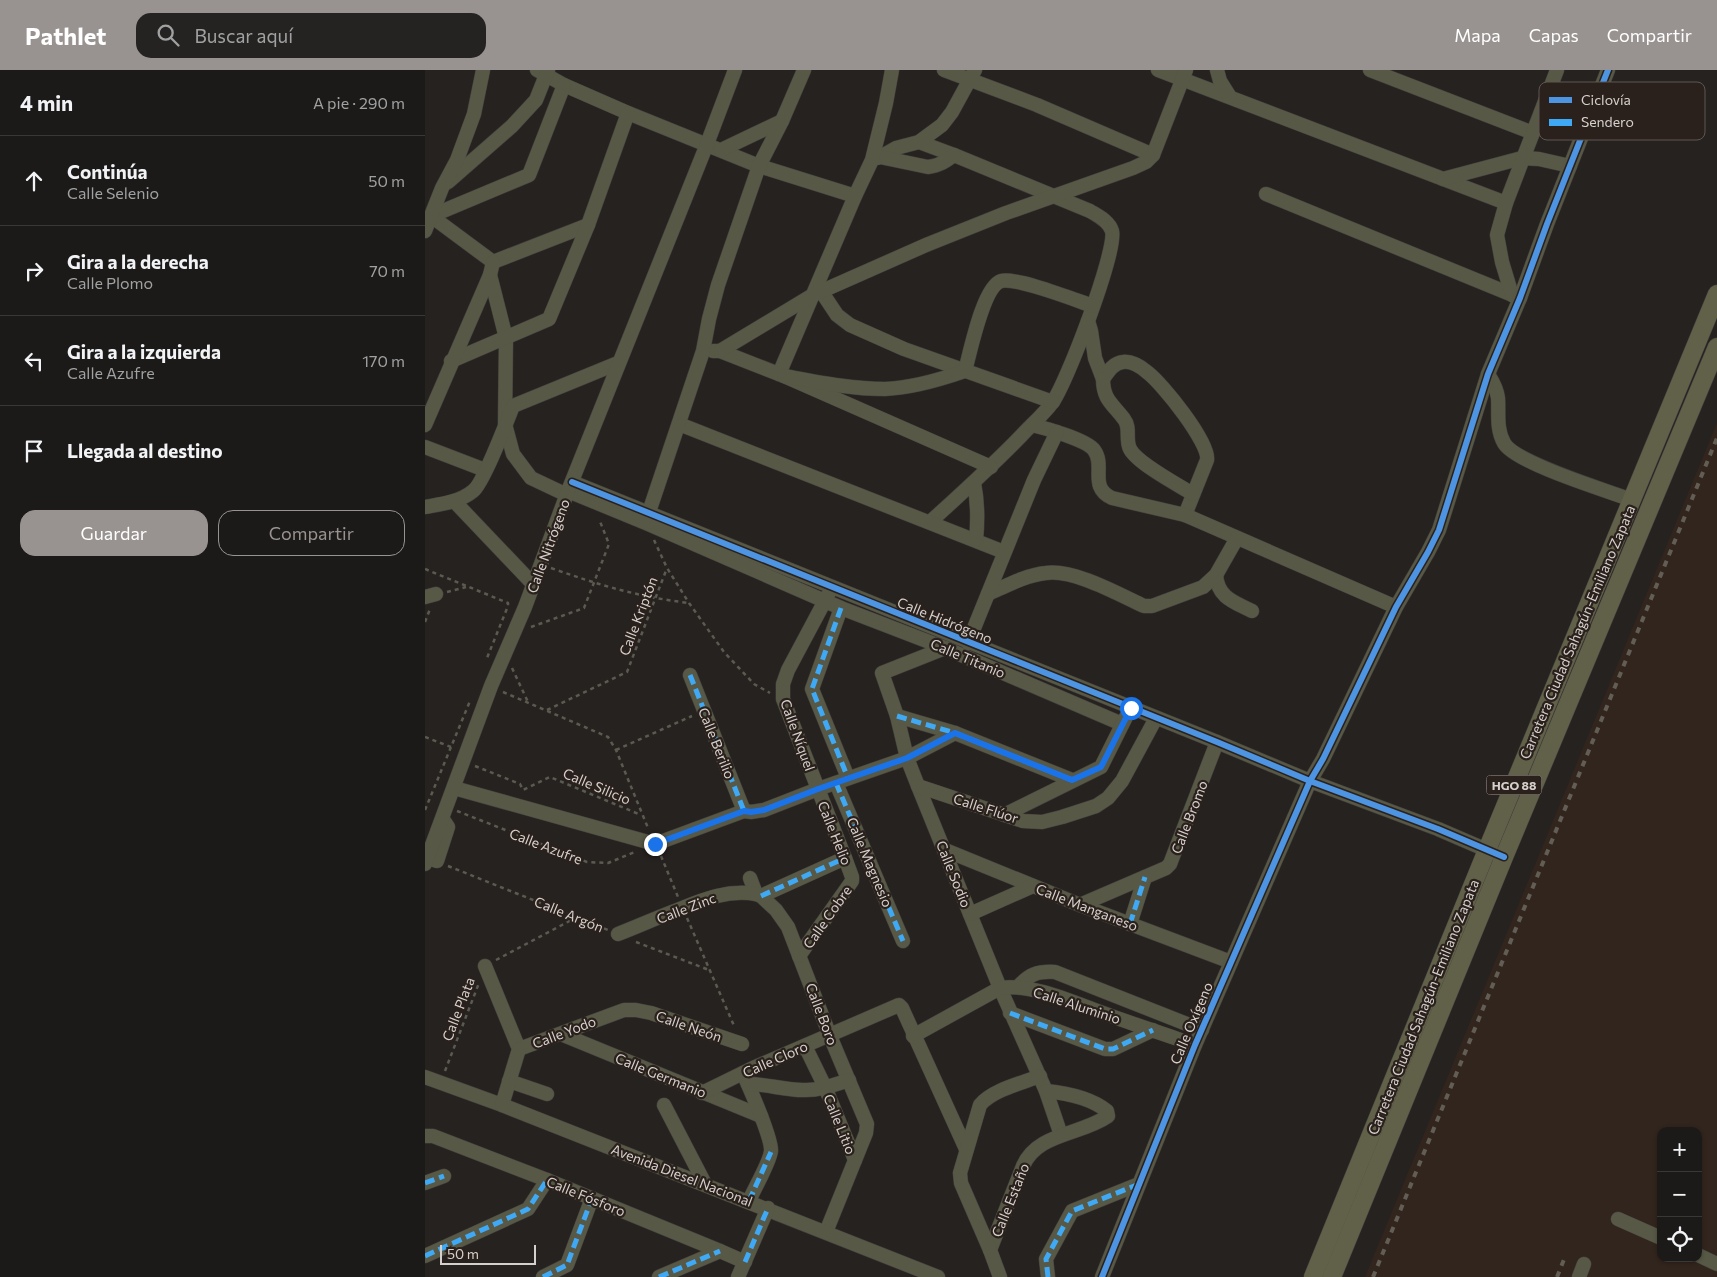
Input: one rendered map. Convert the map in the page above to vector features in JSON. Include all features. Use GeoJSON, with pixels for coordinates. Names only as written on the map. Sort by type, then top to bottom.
{"type":"FeatureCollection","features":[{"type":"Feature","properties":{"kind":"main road","name":"Carretera Ciudad Sahagún-Emiliano Zapata"},"geometry":{"type":"LineString","coordinates":[[1313,1277],[1717,294]]}},
{"type":"Feature","properties":{"kind":"main road","name":"Carretera Ciudad Sahagún-Emiliano Zapata"},"geometry":{"type":"LineString","coordinates":[[1332,1277],[1504,857],[1717,347]]}},
{"type":"Feature","properties":{"kind":"street"},"geometry":{"type":"LineString","coordinates":[[425,231],[442,188],[457,160],[474,114],[483,70]]}},
{"type":"Feature","properties":{"kind":"street","name":"Calle Nitrógeno"},"geometry":{"type":"LineString","coordinates":[[429,860],[491,686],[541,565],[618,363],[735,70]]}},
{"type":"Feature","properties":{"kind":"street"},"geometry":{"type":"LineString","coordinates":[[648,518],[703,351],[718,285],[759,166],[782,121],[804,70]]}},
{"type":"Feature","properties":{"kind":"street"},"geometry":{"type":"LineString","coordinates":[[781,375],[817,293],[855,196],[876,158],[892,70]]}},
{"type":"Feature","properties":{"kind":"street"},"geometry":{"type":"LineString","coordinates":[[944,70],[972,75],[1153,155]]}},
{"type":"Feature","properties":{"kind":"street"},"geometry":{"type":"LineString","coordinates":[[1158,70],[1184,75],[1230,97],[1506,203]]}},
{"type":"Feature","properties":{"kind":"street"},"geometry":{"type":"LineString","coordinates":[[1217,70],[1220,81],[1230,97]]}},
{"type":"Feature","properties":{"kind":"street"},"geometry":{"type":"LineString","coordinates":[[1370,70],[1533,133]]}},
{"type":"Feature","properties":{"kind":"street"},"geometry":{"type":"LineString","coordinates":[[1552,82],[1557,70]]}},
{"type":"Feature","properties":{"kind":"street","name":"Calle Oxígeno"},"geometry":{"type":"LineString","coordinates":[[1603,82],[1608,70]]}},
{"type":"Feature","properties":{"kind":"street"},"geometry":{"type":"LineString","coordinates":[[442,188],[512,126],[536,100],[544,72],[564,85],[759,166],[855,196]]}},
{"type":"Feature","properties":{"kind":"street"},"geometry":{"type":"LineString","coordinates":[[876,158],[896,148],[919,142],[942,125],[972,75]]}},
{"type":"Feature","properties":{"kind":"street"},"geometry":{"type":"LineString","coordinates":[[720,351],[817,293],[926,245],[1006,213],[1055,197],[1146,162],[1153,155],[1184,75]]}},
{"type":"Feature","properties":{"kind":"street"},"geometry":{"type":"LineString","coordinates":[[431,216],[529,175],[564,85]]}},
{"type":"Feature","properties":{"kind":"street"},"geometry":{"type":"LineString","coordinates":[[451,362],[549,319],[588,225],[629,112]]}},
{"type":"Feature","properties":{"kind":"street"},"geometry":{"type":"LineString","coordinates":[[1516,297],[1502,262],[1497,235],[1522,158],[1539,117]]}},
{"type":"Feature","properties":{"kind":"street"},"geometry":{"type":"LineString","coordinates":[[721,150],[782,121]]}},
{"type":"Feature","properties":{"kind":"street","name":"Calle Oxígeno"},"geometry":{"type":"LineString","coordinates":[[1102,1277],[1201,1030],[1309,781],[1323,759],[1396,607],[1429,552],[1439,530],[1488,374],[1516,297],[1580,140]]}},
{"type":"Feature","properties":{"kind":"street"},"geometry":{"type":"LineString","coordinates":[[919,142],[1090,212],[1104,220],[1112,230],[1113,242],[1088,321],[1053,402],[974,484],[930,522]]}},
{"type":"Feature","properties":{"kind":"street"},"geometry":{"type":"LineString","coordinates":[[876,158],[935,167],[954,155]]}},
{"type":"Feature","properties":{"kind":"street"},"geometry":{"type":"LineString","coordinates":[[1443,179],[1522,158],[1570,166]]}},
{"type":"Feature","properties":{"kind":"street"},"geometry":{"type":"LineString","coordinates":[[1266,194],[1516,297]]}},
{"type":"Feature","properties":{"kind":"street"},"geometry":{"type":"LineString","coordinates":[[431,216],[492,268],[505,338],[505,424],[513,454],[531,478],[569,489],[593,501],[648,518],[818,598]]}},
{"type":"Feature","properties":{"kind":"street"},"geometry":{"type":"LineString","coordinates":[[425,425],[492,268],[588,225]]}},
{"type":"Feature","properties":{"kind":"street"},"geometry":{"type":"LineString","coordinates":[[965,371],[987,296],[996,284],[1002,281],[1011,281],[1025,284],[1093,306]]}},
{"type":"Feature","properties":{"kind":"street"},"geometry":{"type":"LineString","coordinates":[[817,293],[850,326],[903,349],[1053,402]]}},
{"type":"Feature","properties":{"kind":"street"},"geometry":{"type":"LineString","coordinates":[[1088,321],[1095,358],[1103,379],[1103,388],[1107,398],[1126,420],[1129,446],[1132,453],[1158,473],[1193,494]]}},
{"type":"Feature","properties":{"kind":"street"},"geometry":{"type":"LineString","coordinates":[[703,351],[720,351],[781,375],[991,467]]}},
{"type":"Feature","properties":{"kind":"street"},"geometry":{"type":"LineString","coordinates":[[1103,379],[1117,363],[1124,361],[1134,364],[1160,383],[1195,430],[1207,451],[1207,460],[1185,515]]}},
{"type":"Feature","properties":{"kind":"street"},"geometry":{"type":"LineString","coordinates":[[425,508],[454,501],[474,491],[513,406],[618,363]]}},
{"type":"Feature","properties":{"kind":"street"},"geometry":{"type":"LineString","coordinates":[[781,375],[841,386],[885,389],[928,383],[965,371]]}},
{"type":"Feature","properties":{"kind":"street"},"geometry":{"type":"LineString","coordinates":[[1488,374],[1496,386],[1498,398],[1497,417],[1504,443],[1509,449],[1527,460],[1565,477],[1632,500]]}},
{"type":"Feature","properties":{"kind":"street"},"geometry":{"type":"LineString","coordinates":[[679,424],[1004,552]]}},
{"type":"Feature","properties":{"kind":"street"},"geometry":{"type":"LineString","coordinates":[[1032,424],[1090,446],[1095,451],[1100,488],[1104,495],[1185,515],[1396,607]]}},
{"type":"Feature","properties":{"kind":"street"},"geometry":{"type":"LineString","coordinates":[[968,643],[1034,480],[1057,432]]}},
{"type":"Feature","properties":{"kind":"street"},"geometry":{"type":"LineString","coordinates":[[425,447],[485,470]]}},
{"type":"Feature","properties":{"kind":"street"},"geometry":{"type":"LineString","coordinates":[[974,484],[979,516],[976,540]]}},
{"type":"Feature","properties":{"kind":"street","name":"Calle Hidrógeno"},"geometry":{"type":"LineString","coordinates":[[569,489],[832,588],[1217,742],[1309,781],[1438,829],[1504,857]]}},
{"type":"Feature","properties":{"kind":"street"},"geometry":{"type":"LineString","coordinates":[[454,501],[533,584]]}},
{"type":"Feature","properties":{"kind":"street"},"geometry":{"type":"LineString","coordinates":[[988,594],[1045,573],[1063,573],[1080,578],[1144,606],[1153,606],[1203,587],[1216,576],[1237,538]]}},
{"type":"Feature","properties":{"kind":"street"},"geometry":{"type":"LineString","coordinates":[[1216,576],[1218,589],[1222,594],[1252,611]]}},
{"type":"Feature","properties":{"kind":"street","name":"Calle Níquel"},"geometry":{"type":"LineString","coordinates":[[818,789],[783,699],[783,684],[818,598],[832,588]]}},
{"type":"Feature","properties":{"kind":"street","name":"Calle Titanio"},"geometry":{"type":"LineString","coordinates":[[818,598],[945,648],[1122,724]]}},
{"type":"Feature","properties":{"kind":"street","name":"Calle Magnesio"},"geometry":{"type":"LineString","coordinates":[[841,608],[812,689],[842,780],[903,941]]}},
{"type":"Feature","properties":{"kind":"street","name":"Calle Sodio"},"geometry":{"type":"LineString","coordinates":[[945,648],[882,673],[897,716],[907,758],[1010,1013],[1040,1076],[1061,1136]]}},
{"type":"Feature","properties":{"kind":"street","name":"Calle Berilio"},"geometry":{"type":"LineString","coordinates":[[690,675],[744,811]]}},
{"type":"Feature","properties":{"kind":"street"},"geometry":{"type":"LineString","coordinates":[[1004,815],[1101,767],[1131,708]]}},
{"type":"Feature","properties":{"kind":"street"},"geometry":{"type":"LineString","coordinates":[[897,716],[955,733],[1072,780]]}},
{"type":"Feature","properties":{"kind":"street","name":"Calle Flúor"},"geometry":{"type":"LineString","coordinates":[[918,786],[1023,820],[1042,822],[1062,817],[1095,806],[1108,798],[1122,781],[1156,718]]}},
{"type":"Feature","properties":{"kind":"street"},"geometry":{"type":"LineString","coordinates":[[454,788],[655,844],[744,811],[764,810],[842,780],[907,758],[955,733]]}},
{"type":"Feature","properties":{"kind":"street","name":"Calle Bromo"},"geometry":{"type":"LineString","coordinates":[[1080,905],[1166,868],[1170,864],[1217,742]]}},
{"type":"Feature","properties":{"kind":"street","name":"Calle Helio"},"geometry":{"type":"LineString","coordinates":[[818,789],[852,877]]}},
{"type":"Feature","properties":{"kind":"street","name":"Calle Manganeso"},"geometry":{"type":"LineString","coordinates":[[945,850],[1080,905],[1231,962]]}},
{"type":"Feature","properties":{"kind":"street","name":"Calle Zinc"},"geometry":{"type":"LineString","coordinates":[[618,934],[707,897],[745,892],[758,895],[845,858]]}},
{"type":"Feature","properties":{"kind":"street","name":"Calle Cobre"},"geometry":{"type":"LineString","coordinates":[[799,956],[852,881],[852,877]]}},
{"type":"Feature","properties":{"kind":"street"},"geometry":{"type":"LineString","coordinates":[[1131,924],[1145,877]]}},
{"type":"Feature","properties":{"kind":"street","name":"Calle Boro"},"geometry":{"type":"LineString","coordinates":[[750,878],[758,895],[776,910],[788,927],[830,1036],[867,1124],[866,1133],[855,1160]]}},
{"type":"Feature","properties":{"kind":"street"},"geometry":{"type":"LineString","coordinates":[[971,914],[1033,886]]}},
{"type":"Feature","properties":{"kind":"street"},"geometry":{"type":"LineString","coordinates":[[485,966],[519,1049]]}},
{"type":"Feature","properties":{"kind":"street"},"geometry":{"type":"LineString","coordinates":[[1018,987],[1026,978],[1033,974],[1045,971],[1055,972],[1201,1030]]}},
{"type":"Feature","properties":{"kind":"street","name":"Calle Aluminio"},"geometry":{"type":"LineString","coordinates":[[1000,988],[1018,987],[1061,999],[1195,1045]]}},
{"type":"Feature","properties":{"kind":"street"},"geometry":{"type":"LineString","coordinates":[[913,1036],[1000,988]]}},
{"type":"Feature","properties":{"kind":"street","name":"Calle Cloro"},"geometry":{"type":"LineString","coordinates":[[702,1092],[745,1078],[805,1046],[899,1005],[966,1149]]}},
{"type":"Feature","properties":{"kind":"street","name":"Calle Yodo"},"geometry":{"type":"LineString","coordinates":[[502,1104],[519,1049],[624,1010],[636,1010]]}},
{"type":"Feature","properties":{"kind":"street","name":"Calle Neón"},"geometry":{"type":"LineString","coordinates":[[636,1010],[651,1013],[742,1044]]}},
{"type":"Feature","properties":{"kind":"street","name":"Calle Aluminio"},"geometry":{"type":"LineString","coordinates":[[1010,1013],[1105,1049],[1113,1049],[1153,1030]]}},
{"type":"Feature","properties":{"kind":"street","name":"Calle Germanio"},"geometry":{"type":"LineString","coordinates":[[561,1034],[761,1116]]}},
{"type":"Feature","properties":{"kind":"street","name":"Calle Litio"},"geometry":{"type":"LineString","coordinates":[[805,1046],[825,1087],[855,1160],[825,1232]]}},
{"type":"Feature","properties":{"kind":"street"},"geometry":{"type":"LineString","coordinates":[[1000,1277],[959,1179],[977,1112],[984,1100],[993,1094],[1040,1076]]}},
{"type":"Feature","properties":{"kind":"street","name":"Avenida Diesel Nacional"},"geometry":{"type":"LineString","coordinates":[[425,1077],[502,1104],[938,1277]]}},
{"type":"Feature","properties":{"kind":"street"},"geometry":{"type":"LineString","coordinates":[[745,1078],[763,1084],[801,1090],[813,1090],[849,1080]]}},
{"type":"Feature","properties":{"kind":"street"},"geometry":{"type":"LineString","coordinates":[[745,1078],[761,1116],[771,1152],[749,1201]]}},
{"type":"Feature","properties":{"kind":"street"},"geometry":{"type":"LineString","coordinates":[[509,1081],[547,1094]]}},
{"type":"Feature","properties":{"kind":"street","name":"Calle Estaño"},"geometry":{"type":"LineString","coordinates":[[990,1250],[1026,1158],[1032,1150],[1108,1116],[1107,1111],[1096,1104],[1046,1091]]}},
{"type":"Feature","properties":{"kind":"street"},"geometry":{"type":"LineString","coordinates":[[664,1105],[705,1184]]}},
{"type":"Feature","properties":{"kind":"street","name":"Calle Fósforo"},"geometry":{"type":"LineString","coordinates":[[425,1136],[433,1136],[547,1180],[745,1262]]}},
{"type":"Feature","properties":{"kind":"street"},"geometry":{"type":"LineString","coordinates":[[425,1183],[444,1176]]}},
{"type":"Feature","properties":{"kind":"street"},"geometry":{"type":"LineString","coordinates":[[425,1256],[528,1208],[547,1180]]}},
{"type":"Feature","properties":{"kind":"street"},"geometry":{"type":"LineString","coordinates":[[1048,1277],[1046,1259],[1072,1211],[1139,1184]]}},
{"type":"Feature","properties":{"kind":"street"},"geometry":{"type":"LineString","coordinates":[[543,1277],[567,1265],[592,1198]]}},
{"type":"Feature","properties":{"kind":"street"},"geometry":{"type":"LineString","coordinates":[[739,1277],[767,1208]]}},
{"type":"Feature","properties":{"kind":"street"},"geometry":{"type":"LineString","coordinates":[[1618,1219],[1657,1236]]}},
{"type":"Feature","properties":{"kind":"street"},"geometry":{"type":"LineString","coordinates":[[659,1277],[720,1251]]}},
{"type":"Feature","properties":{"kind":"street"},"geometry":{"type":"LineString","coordinates":[[1702,1257],[1717,1264]]}},
{"type":"Feature","properties":{"kind":"path"},"geometry":{"type":"LineString","coordinates":[[514,632],[584,608],[609,544],[593,501]]}},
{"type":"Feature","properties":{"kind":"path"},"geometry":{"type":"LineString","coordinates":[[648,518],[667,568],[724,652],[754,684],[783,699]]}},
{"type":"Feature","properties":{"kind":"path"},"geometry":{"type":"LineString","coordinates":[[541,565],[593,583],[655,599],[689,603]]}},
{"type":"Feature","properties":{"kind":"path"},"geometry":{"type":"LineString","coordinates":[[425,569],[504,601],[508,606],[487,659]]}},
{"type":"Feature","properties":{"kind":"path"},"geometry":{"type":"LineString","coordinates":[[431,596],[467,587]]}},
{"type":"Feature","properties":{"kind":"path"},"geometry":{"type":"LineString","coordinates":[[505,653],[529,703]]}},
{"type":"Feature","properties":{"kind":"path"},"geometry":{"type":"LineString","coordinates":[[491,686],[608,737]]}},
{"type":"Feature","properties":{"kind":"path"},"geometry":{"type":"LineString","coordinates":[[425,810],[473,694]]}},
{"type":"Feature","properties":{"kind":"path"},"geometry":{"type":"LineString","coordinates":[[616,750],[705,710]]}},
{"type":"Feature","properties":{"kind":"path"},"geometry":{"type":"LineString","coordinates":[[425,737],[451,747]]}},
{"type":"Feature","properties":{"kind":"shaded area"},"geometry":{"type":"Polygon","coordinates":[[[1717,423],[1717,1277],[1365,1277],[1717,423]]]}},
{"type":"Feature","properties":{"kind":"railway"},"geometry":{"type":"LineString","coordinates":[[1373,1277],[1717,438]]}},
{"type":"Feature","properties":{"kind":"railway"},"geometry":{"type":"LineString","coordinates":[[1557,1277],[1565,1257]]}},
{"type":"Feature","properties":{"kind":"marked path"},"geometry":{"type":"LineString","coordinates":[[841,608],[812,689],[848,778]]}},
{"type":"Feature","properties":{"kind":"marked path"},"geometry":{"type":"LineString","coordinates":[[690,675],[744,811]]}},
{"type":"Feature","properties":{"kind":"marked path"},"geometry":{"type":"LineString","coordinates":[[897,716],[955,733],[1072,780]]}},
{"type":"Feature","properties":{"kind":"marked path"},"geometry":{"type":"LineString","coordinates":[[836,783],[903,941]]}},
{"type":"Feature","properties":{"kind":"marked path"},"geometry":{"type":"LineString","coordinates":[[761,896],[845,858]]}},
{"type":"Feature","properties":{"kind":"marked path"},"geometry":{"type":"LineString","coordinates":[[1130,924],[1145,877]]}},
{"type":"Feature","properties":{"kind":"marked path"},"geometry":{"type":"LineString","coordinates":[[1010,1013],[1105,1049],[1113,1049],[1153,1030]]}},
{"type":"Feature","properties":{"kind":"marked path"},"geometry":{"type":"LineString","coordinates":[[749,1201],[771,1152]]}},
{"type":"Feature","properties":{"kind":"marked path"},"geometry":{"type":"LineString","coordinates":[[425,1183],[444,1176]]}},
{"type":"Feature","properties":{"kind":"marked path"},"geometry":{"type":"LineString","coordinates":[[425,1256],[528,1209],[547,1180]]}},
{"type":"Feature","properties":{"kind":"marked path"},"geometry":{"type":"LineString","coordinates":[[1048,1277],[1046,1259],[1072,1211],[1139,1184]]}},
{"type":"Feature","properties":{"kind":"marked path"},"geometry":{"type":"LineString","coordinates":[[543,1277],[567,1265],[592,1198]]}},
{"type":"Feature","properties":{"kind":"marked path"},"geometry":{"type":"LineString","coordinates":[[745,1262],[768,1208]]}},
{"type":"Feature","properties":{"kind":"marked path"},"geometry":{"type":"LineString","coordinates":[[659,1277],[720,1251]]}},
{"type":"Feature","properties":{"kind":"cycle path"},"geometry":{"type":"LineString","coordinates":[[1603,82],[1608,70]]}},
{"type":"Feature","properties":{"kind":"cycle path"},"geometry":{"type":"LineString","coordinates":[[1102,1277],[1195,1045],[1310,781],[1323,759],[1396,607],[1439,530],[1488,374],[1520,298],[1580,140]]}},
{"type":"Feature","properties":{"kind":"cycle path"},"geometry":{"type":"LineString","coordinates":[[572,482],[1310,781],[1438,829],[1504,857]]}},
{"type":"Feature","properties":{"kind":"route"},"geometry":{"type":"LineString","coordinates":[[655,844],[744,811],[757,812],[764,810],[907,758],[955,733],[1072,780],[1096,771],[1101,767],[1131,708]]}}]}
